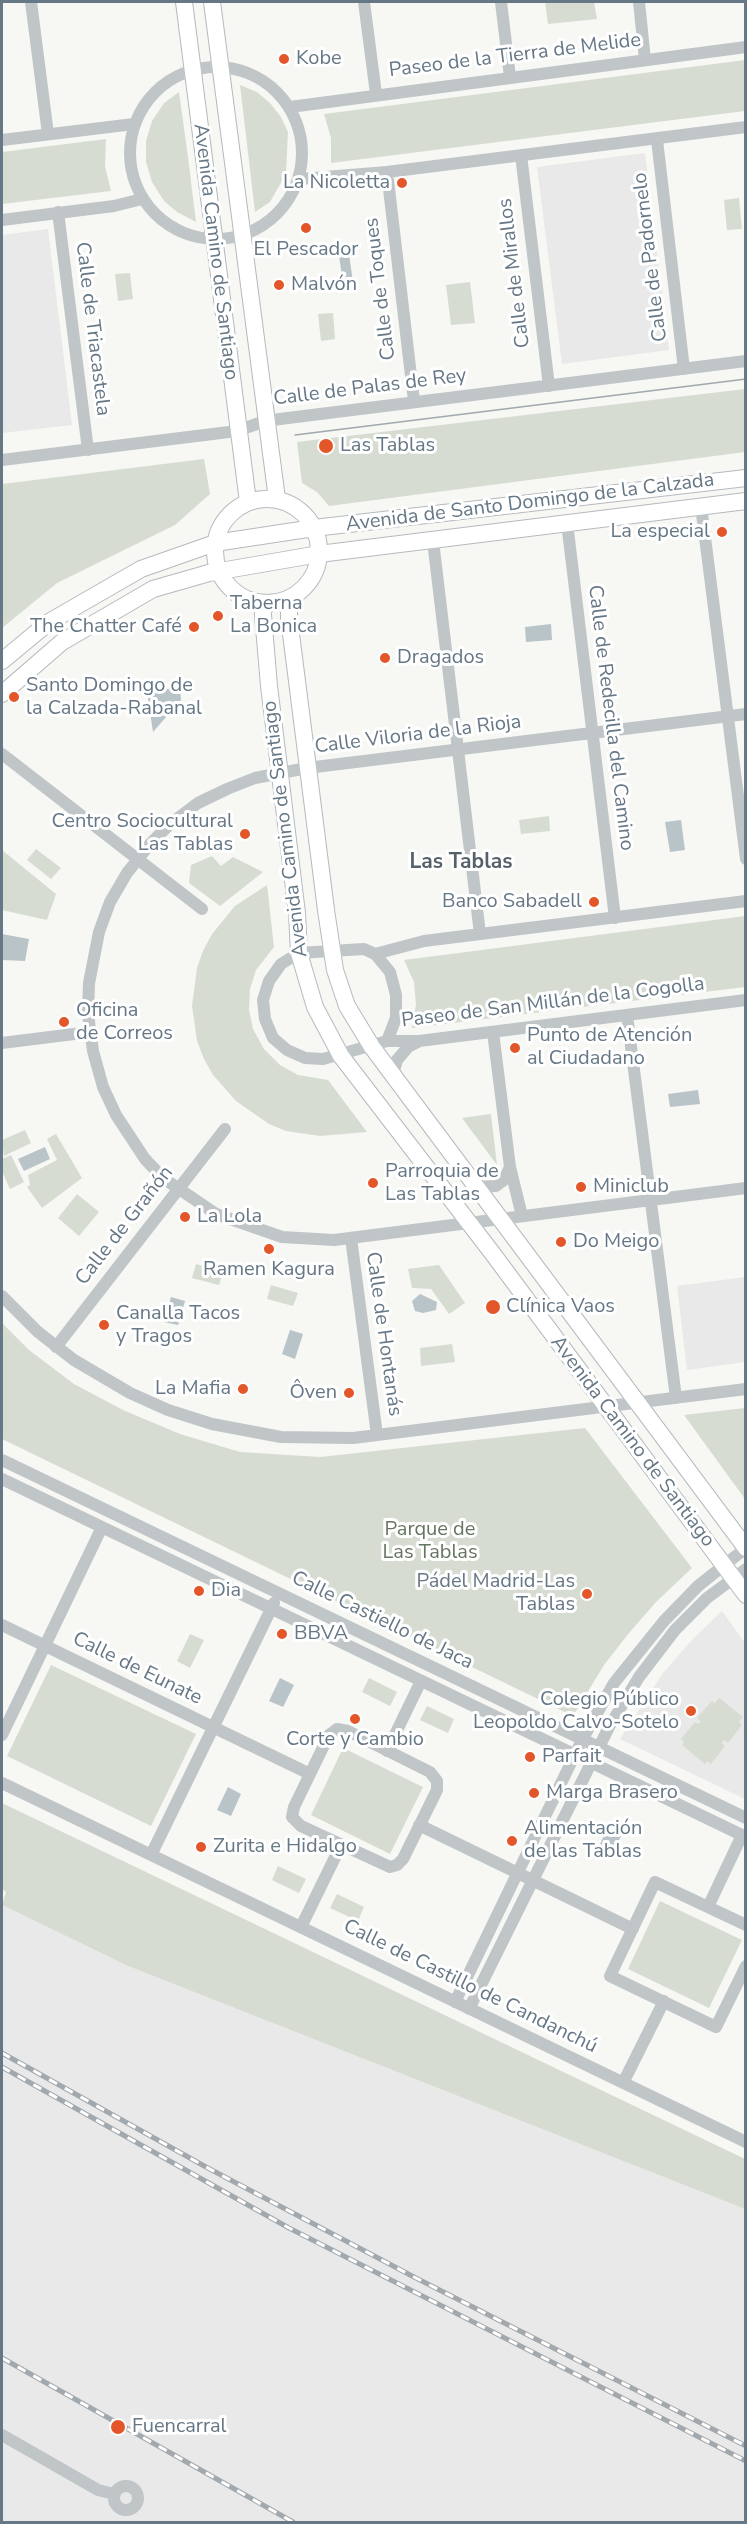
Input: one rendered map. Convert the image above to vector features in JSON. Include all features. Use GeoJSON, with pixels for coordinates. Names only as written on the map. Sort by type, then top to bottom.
{"type":"FeatureCollection","features":[{"type":"Feature","properties":{"kind":"street"},"geometry":{"type":"LineString","coordinates":[[32,2],[48,134]]}},
{"type":"Feature","properties":{"kind":"street","name":"Avenida Camino de Santiago"},"geometry":{"type":"LineString","coordinates":[[183,2],[248,502]]}},
{"type":"Feature","properties":{"kind":"street","name":"Avenida Camino de Santiago"},"geometry":{"type":"LineString","coordinates":[[212,2],[277,499]]}},
{"type":"Feature","properties":{"kind":"street"},"geometry":{"type":"LineString","coordinates":[[364,2],[376,94]]}},
{"type":"Feature","properties":{"kind":"street"},"geometry":{"type":"LineString","coordinates":[[501,2],[510,77]]}},
{"type":"Feature","properties":{"kind":"street"},"geometry":{"type":"LineString","coordinates":[[639,2],[645,60]]}},
{"type":"Feature","properties":{"kind":"street","name":"Paseo de la Tierra de Melide"},"geometry":{"type":"LineString","coordinates":[[290,106],[746,47]]}},
{"type":"Feature","properties":{"kind":"street"},"geometry":{"type":"LineString","coordinates":[[221,69],[242,71],[261,79],[277,91],[290,106],[301,129],[304,154],[300,179],[281,209],[257,228],[242,234],[213,237],[192,235],[173,228],[156,215],[142,199],[129,163],[130,143],[134,124],[143,106],[156,91],[172,79],[192,70],[221,69]]}},
{"type":"Feature","properties":{"kind":"street"},"geometry":{"type":"LineString","coordinates":[[2,140],[134,124]]}},
{"type":"Feature","properties":{"kind":"street"},"geometry":{"type":"LineString","coordinates":[[300,179],[387,172],[657,140],[746,127]]}},
{"type":"Feature","properties":{"kind":"street","name":"Calle de Padornelo"},"geometry":{"type":"LineString","coordinates":[[657,140],[684,369]]}},
{"type":"Feature","properties":{"kind":"street","name":"Calle de Mirallos"},"geometry":{"type":"LineString","coordinates":[[521,155],[549,386]]}},
{"type":"Feature","properties":{"kind":"street","name":"Calle de Toques"},"geometry":{"type":"LineString","coordinates":[[387,172],[414,401]]}},
{"type":"Feature","properties":{"kind":"street"},"geometry":{"type":"LineString","coordinates":[[2,220],[114,206],[142,199]]}},
{"type":"Feature","properties":{"kind":"street","name":"Calle de Triacastela"},"geometry":{"type":"LineString","coordinates":[[58,212],[88,450]]}},
{"type":"Feature","properties":{"kind":"street","name":"Calle de Palas de Rey"},"geometry":{"type":"LineString","coordinates":[[2,460],[237,431],[265,421],[414,401],[746,361]]}},
{"type":"Feature","properties":{"kind":"street","name":"Avenida de Santo Domingo de la Calzada"},"geometry":{"type":"LineString","coordinates":[[2,661],[49,622],[141,568],[215,543],[314,528],[746,477]]}},
{"type":"Feature","properties":{"kind":"street"},"geometry":{"type":"LineString","coordinates":[[277,499],[298,509],[314,528],[319,554],[315,572],[304,587],[289,598],[262,603],[244,598],[228,587],[218,571],[215,543],[220,526],[232,512],[248,502],[277,499]]}},
{"type":"Feature","properties":{"kind":"street","name":"Avenida de Santo Domingo de la Calzada"},"geometry":{"type":"LineString","coordinates":[[2,694],[62,642],[153,589],[218,571],[319,554],[746,501]]}},
{"type":"Feature","properties":{"kind":"street"},"geometry":{"type":"LineString","coordinates":[[701,506],[746,859]]}},
{"type":"Feature","properties":{"kind":"street","name":"Calle de Redecilla del Camino"},"geometry":{"type":"LineString","coordinates":[[567,523],[615,918]]}},
{"type":"Feature","properties":{"kind":"street"},"geometry":{"type":"LineString","coordinates":[[433,541],[480,934]]}},
{"type":"Feature","properties":{"kind":"street","name":"Avenida Camino de Santiago"},"geometry":{"type":"LineString","coordinates":[[289,598],[289,618],[307,768],[332,949],[335,970],[347,1006],[380,1044],[393,1074],[745,1548]]}},
{"type":"Feature","properties":{"kind":"street","name":"Avenida Camino de Santiago"},"geometry":{"type":"LineString","coordinates":[[262,603],[262,622],[279,773],[297,913],[299,952],[315,1008],[341,1056],[605,1407],[734,1571],[746,1595]]}},
{"type":"Feature","properties":{"kind":"street","name":"Calle Viloria de la Rioja"},"geometry":{"type":"LineString","coordinates":[[746,714],[307,768],[279,773],[227,789],[198,803],[170,824],[137,859],[110,902],[99,932],[89,983],[90,1032],[96,1067],[116,1115],[145,1159],[178,1189],[216,1214],[282,1237],[333,1240],[746,1188]]}},
{"type":"Feature","properties":{"kind":"street"},"geometry":{"type":"LineString","coordinates":[[2,754],[202,909]]}},
{"type":"Feature","properties":{"kind":"street"},"geometry":{"type":"LineString","coordinates":[[299,952],[364,949],[375,954],[405,944],[746,901]]}},
{"type":"Feature","properties":{"kind":"street","name":"Paseo de San Millán de la Cogolla"},"geometry":{"type":"LineString","coordinates":[[299,952],[281,964],[269,981],[263,1000],[265,1019],[273,1038],[287,1050],[305,1058],[341,1056],[380,1044],[746,1000]]}},
{"type":"Feature","properties":{"kind":"street","name":"Paseo de San Millán de la Cogolla"},"geometry":{"type":"LineString","coordinates":[[375,954],[390,972],[396,995],[396,1018],[380,1044]]}},
{"type":"Feature","properties":{"kind":"street"},"geometry":{"type":"LineString","coordinates":[[627,1015],[676,1398]]}},
{"type":"Feature","properties":{"kind":"street"},"geometry":{"type":"LineString","coordinates":[[2,1044],[90,1032]]}},
{"type":"Feature","properties":{"kind":"street"},"geometry":{"type":"LineString","coordinates":[[492,1032],[510,1167],[522,1216]]}},
{"type":"Feature","properties":{"kind":"street"},"geometry":{"type":"LineString","coordinates":[[393,1074],[398,1060],[408,1047],[419,1041]]}},
{"type":"Feature","properties":{"kind":"street","name":"Calle de Grañón"},"geometry":{"type":"LineString","coordinates":[[56,1347],[225,1129]]}},
{"type":"Feature","properties":{"kind":"street"},"geometry":{"type":"LineString","coordinates":[[476,1187],[496,1186],[504,1180],[510,1167]]}},
{"type":"Feature","properties":{"kind":"street","name":"Calle de Hontanás"},"geometry":{"type":"LineString","coordinates":[[351,1238],[377,1435]]}},
{"type":"Feature","properties":{"kind":"street"},"geometry":{"type":"LineString","coordinates":[[2,1296],[56,1347],[130,1393],[168,1410],[212,1424],[281,1437],[353,1438],[746,1389]]}},
{"type":"Feature","properties":{"kind":"street","name":"Calle Castiello de Jaca"},"geometry":{"type":"LineString","coordinates":[[2,1460],[746,1818]]}},
{"type":"Feature","properties":{"kind":"street","name":"Calle Castiello de Jaca"},"geometry":{"type":"LineString","coordinates":[[2,1479],[744,1836],[708,1907]]}},
{"type":"Feature","properties":{"kind":"street","name":"Calle de Eunate"},"geometry":{"type":"LineString","coordinates":[[2,1735],[102,1527]]}},
{"type":"Feature","properties":{"kind":"street"},"geometry":{"type":"LineString","coordinates":[[469,2009],[599,1748],[655,1655],[675,1630],[734,1571],[745,1548]]}},
{"type":"Feature","properties":{"kind":"street"},"geometry":{"type":"LineString","coordinates":[[455,2002],[582,1740],[614,1683],[664,1621],[734,1571]]}},
{"type":"Feature","properties":{"kind":"street"},"geometry":{"type":"LineString","coordinates":[[151,1855],[279,1593]]}},
{"type":"Feature","properties":{"kind":"street","name":"Calle de Eunate"},"geometry":{"type":"LineString","coordinates":[[2,1625],[310,1774]]}},
{"type":"Feature","properties":{"kind":"street"},"geometry":{"type":"LineString","coordinates":[[387,1751],[421,1681]]}},
{"type":"Feature","properties":{"kind":"street"},"geometry":{"type":"LineString","coordinates":[[337,1730],[348,1731],[387,1751],[429,1772],[437,1781],[437,1790],[419,1825],[397,1865],[390,1867],[301,1826],[292,1817],[294,1807],[329,1735],[337,1730]]}},
{"type":"Feature","properties":{"kind":"street","name":"Calle de Castillo de Candanchú"},"geometry":{"type":"LineString","coordinates":[[2,1783],[746,2142]]}},
{"type":"Feature","properties":{"kind":"street"},"geometry":{"type":"LineString","coordinates":[[419,1825],[633,1929]]}},
{"type":"Feature","properties":{"kind":"street"},"geometry":{"type":"LineString","coordinates":[[301,1927],[342,1845]]}},
{"type":"Feature","properties":{"kind":"street"},"geometry":{"type":"LineString","coordinates":[[746,1925],[655,1882],[610,1976],[717,2027],[742,1982],[746,1966]]}},
{"type":"Feature","properties":{"kind":"street"},"geometry":{"type":"LineString","coordinates":[[623,2083],[664,2001]]}},
{"type":"Feature","properties":{"kind":"street"},"geometry":{"type":"LineString","coordinates":[[2,2435],[98,2490],[114,2494]]}},
{"type":"Feature","properties":{"kind":"shaded area"},"geometry":{"type":"Polygon","coordinates":[[[645,153],[669,350],[562,364],[537,167],[645,153]]]}},
{"type":"Feature","properties":{"kind":"shaded area"},"geometry":{"type":"Polygon","coordinates":[[[48,229],[72,425],[2,433],[2,235],[48,229]]]}},
{"type":"Feature","properties":{"kind":"shaded area"},"geometry":{"type":"Polygon","coordinates":[[[348,247],[353,282],[343,284],[338,248],[348,247]]]}},
{"type":"Feature","properties":{"kind":"shaded area"},"geometry":{"type":"Polygon","coordinates":[[[551,624],[552,640],[526,642],[525,627],[551,624]]]}},
{"type":"Feature","properties":{"kind":"shaded area"},"geometry":{"type":"Polygon","coordinates":[[[180,687],[181,700],[153,732],[147,692],[180,687]]]}},
{"type":"Feature","properties":{"kind":"shaded area"},"geometry":{"type":"Polygon","coordinates":[[[681,820],[685,850],[670,852],[665,822],[681,820]]]}},
{"type":"Feature","properties":{"kind":"shaded area"},"geometry":{"type":"Polygon","coordinates":[[[2,934],[29,939],[25,961],[2,960],[2,934]]]}},
{"type":"Feature","properties":{"kind":"shaded area"},"geometry":{"type":"Polygon","coordinates":[[[698,1090],[700,1104],[670,1107],[668,1094],[698,1090]]]}},
{"type":"Feature","properties":{"kind":"shaded area"},"geometry":{"type":"Polygon","coordinates":[[[45,1147],[50,1159],[24,1171],[18,1159],[45,1147]]]}},
{"type":"Feature","properties":{"kind":"shaded area"},"geometry":{"type":"Polygon","coordinates":[[[745,1277],[745,1362],[687,1370],[677,1286],[745,1277]]]}},
{"type":"Feature","properties":{"kind":"shaded area"},"geometry":{"type":"Polygon","coordinates":[[[420,1294],[437,1302],[436,1310],[423,1313],[415,1311],[412,1301],[420,1294]]]}},
{"type":"Feature","properties":{"kind":"shaded area"},"geometry":{"type":"Polygon","coordinates":[[[171,1297],[185,1301],[178,1325],[164,1322],[171,1297]]]}},
{"type":"Feature","properties":{"kind":"shaded area"},"geometry":{"type":"Polygon","coordinates":[[[290,1330],[303,1334],[295,1359],[282,1354],[290,1330]]]}},
{"type":"Feature","properties":{"kind":"shaded area","name":"Colegio Público Leopoldo Calvo-Sotelo"},"geometry":{"type":"Polygon","coordinates":[[[722,1611],[745,1643],[745,1799],[620,1739],[663,1673],[722,1611]]]}},
{"type":"Feature","properties":{"kind":"shaded area"},"geometry":{"type":"Polygon","coordinates":[[[280,1678],[294,1685],[283,1707],[269,1701],[280,1678]]]}},
{"type":"Feature","properties":{"kind":"shaded area"},"geometry":{"type":"Polygon","coordinates":[[[228,1787],[241,1794],[231,1816],[217,1810],[228,1787]]]}},
{"type":"Feature","properties":{"kind":"shaded area"},"geometry":{"type":"Polygon","coordinates":[[[607,1829],[621,1836],[610,1859],[596,1853],[607,1829]]]}},
{"type":"Feature","properties":{"kind":"shaded area"},"geometry":{"type":"Polygon","coordinates":[[[2,1905],[128,1966],[745,2209],[745,2522],[2,2522],[2,1905]]]}},
{"type":"Feature","properties":{"kind":"green space"},"geometry":{"type":"Polygon","coordinates":[[[545,2],[594,2],[597,19],[548,24],[545,2]]]}},
{"type":"Feature","properties":{"kind":"green space"},"geometry":{"type":"Polygon","coordinates":[[[745,60],[745,111],[331,163],[331,138],[324,114],[745,60]]]}},
{"type":"Feature","properties":{"kind":"green space"},"geometry":{"type":"Polygon","coordinates":[[[240,85],[257,92],[270,103],[281,117],[288,132],[286,174],[270,202],[255,212],[240,85]]]}},
{"type":"Feature","properties":{"kind":"green space"},"geometry":{"type":"Polygon","coordinates":[[[179,92],[196,222],[177,212],[164,201],[152,182],[146,162],[146,141],[152,121],[164,103],[179,92]]]}},
{"type":"Feature","properties":{"kind":"green space"},"geometry":{"type":"Polygon","coordinates":[[[106,139],[105,166],[111,191],[2,204],[2,152],[106,139]]]}},
{"type":"Feature","properties":{"kind":"green space"},"geometry":{"type":"Polygon","coordinates":[[[739,198],[742,229],[727,230],[724,200],[739,198]]]}},
{"type":"Feature","properties":{"kind":"green space"},"geometry":{"type":"Polygon","coordinates":[[[130,273],[133,299],[118,301],[115,274],[130,273]]]}},
{"type":"Feature","properties":{"kind":"green space"},"geometry":{"type":"Polygon","coordinates":[[[470,282],[475,323],[451,325],[446,285],[470,282]]]}},
{"type":"Feature","properties":{"kind":"green space"},"geometry":{"type":"Polygon","coordinates":[[[333,313],[335,339],[321,341],[318,314],[333,313]]]}},
{"type":"Feature","properties":{"kind":"green space"},"geometry":{"type":"Polygon","coordinates":[[[745,389],[745,452],[329,506],[317,492],[302,483],[297,442],[745,389]]]}},
{"type":"Feature","properties":{"kind":"green space"},"geometry":{"type":"Polygon","coordinates":[[[204,459],[210,494],[175,525],[57,583],[2,628],[2,484],[204,459]]]}},
{"type":"Feature","properties":{"kind":"green space"},"geometry":{"type":"Polygon","coordinates":[[[549,816],[550,831],[521,834],[519,820],[549,816]]]}},
{"type":"Feature","properties":{"kind":"green space"},"geometry":{"type":"Polygon","coordinates":[[[36,849],[61,868],[51,879],[27,860],[36,849]]]}},
{"type":"Feature","properties":{"kind":"green space"},"geometry":{"type":"Polygon","coordinates":[[[2,850],[56,894],[47,920],[2,910],[2,850]]]}},
{"type":"Feature","properties":{"kind":"green space"},"geometry":{"type":"Polygon","coordinates":[[[212,856],[221,866],[233,857],[263,872],[220,906],[189,883],[191,865],[212,856]]]}},
{"type":"Feature","properties":{"kind":"green space"},"geometry":{"type":"Polygon","coordinates":[[[267,885],[274,947],[256,970],[250,989],[249,1010],[253,1029],[264,1049],[280,1065],[298,1075],[328,1080],[367,1132],[320,1136],[286,1131],[269,1124],[236,1101],[213,1075],[204,1059],[197,1041],[192,1006],[197,968],[203,951],[212,934],[235,906],[267,885]]]}},
{"type":"Feature","properties":{"kind":"green space"},"geometry":{"type":"Polygon","coordinates":[[[745,916],[745,987],[412,1028],[416,1005],[414,982],[404,960],[745,916]]]}},
{"type":"Feature","properties":{"kind":"green space"},"geometry":{"type":"Polygon","coordinates":[[[491,1114],[497,1165],[462,1118],[491,1114]]]}},
{"type":"Feature","properties":{"kind":"green space"},"geometry":{"type":"Polygon","coordinates":[[[25,1130],[31,1143],[4,1156],[2,1140],[25,1130]]]}},
{"type":"Feature","properties":{"kind":"green space"},"geometry":{"type":"Polygon","coordinates":[[[56,1134],[82,1178],[42,1208],[27,1187],[30,1185],[28,1175],[57,1160],[47,1139],[56,1134]]]}},
{"type":"Feature","properties":{"kind":"green space"},"geometry":{"type":"Polygon","coordinates":[[[11,1155],[24,1182],[10,1189],[2,1171],[2,1159],[11,1155]]]}},
{"type":"Feature","properties":{"kind":"green space"},"geometry":{"type":"Polygon","coordinates":[[[77,1194],[99,1212],[79,1236],[58,1218],[77,1194]]]}},
{"type":"Feature","properties":{"kind":"green space"},"geometry":{"type":"Polygon","coordinates":[[[196,1264],[223,1272],[219,1285],[192,1278],[196,1264]]]}},
{"type":"Feature","properties":{"kind":"green space"},"geometry":{"type":"Polygon","coordinates":[[[439,1265],[465,1303],[449,1314],[431,1289],[412,1288],[408,1269],[439,1265]]]}},
{"type":"Feature","properties":{"kind":"green space"},"geometry":{"type":"Polygon","coordinates":[[[271,1285],[298,1293],[293,1306],[267,1299],[271,1285]]]}},
{"type":"Feature","properties":{"kind":"green space","name":"Parque de Las Tablas"},"geometry":{"type":"Polygon","coordinates":[[[2,1323],[29,1350],[74,1384],[123,1410],[180,1434],[240,1452],[320,1457],[585,1428],[692,1568],[656,1602],[629,1633],[604,1665],[573,1716],[2,1439],[2,1323]]]}},
{"type":"Feature","properties":{"kind":"green space"},"geometry":{"type":"Polygon","coordinates":[[[452,1344],[455,1362],[421,1366],[420,1348],[452,1344]]]}},
{"type":"Feature","properties":{"kind":"green space"},"geometry":{"type":"Polygon","coordinates":[[[746,1408],[745,1499],[684,1415],[746,1408]]]}},
{"type":"Feature","properties":{"kind":"green space"},"geometry":{"type":"Polygon","coordinates":[[[190,1634],[204,1640],[190,1668],[177,1661],[190,1634]]]}},
{"type":"Feature","properties":{"kind":"green space"},"geometry":{"type":"Polygon","coordinates":[[[51,1665],[196,1734],[151,1826],[7,1756],[51,1665]]]}},
{"type":"Feature","properties":{"kind":"green space"},"geometry":{"type":"Polygon","coordinates":[[[369,1678],[397,1692],[390,1706],[362,1692],[369,1678]]]}},
{"type":"Feature","properties":{"kind":"green space"},"geometry":{"type":"Polygon","coordinates":[[[719,1698],[743,1717],[739,1722],[742,1725],[728,1743],[724,1740],[722,1743],[725,1746],[711,1764],[707,1761],[705,1764],[682,1745],[684,1742],[681,1739],[695,1722],[698,1724],[701,1722],[697,1718],[712,1701],[715,1703],[719,1698]]]}},
{"type":"Feature","properties":{"kind":"green space"},"geometry":{"type":"Polygon","coordinates":[[[427,1706],[454,1719],[448,1733],[420,1720],[427,1706]]]}},
{"type":"Feature","properties":{"kind":"green space"},"geometry":{"type":"Polygon","coordinates":[[[343,1748],[423,1787],[390,1854],[311,1815],[343,1748]]]}},
{"type":"Feature","properties":{"kind":"green space"},"geometry":{"type":"Polygon","coordinates":[[[2,1803],[745,2159],[745,2209],[128,1966],[2,1905],[6,1892],[2,1889],[2,1803]]]}},
{"type":"Feature","properties":{"kind":"green space"},"geometry":{"type":"Polygon","coordinates":[[[278,1866],[306,1879],[299,1893],[272,1880],[278,1866]]]}},
{"type":"Feature","properties":{"kind":"green space"},"geometry":{"type":"Polygon","coordinates":[[[337,1894],[364,1907],[358,1921],[330,1908],[337,1894]]]}},
{"type":"Feature","properties":{"kind":"green space"},"geometry":{"type":"Polygon","coordinates":[[[660,1901],[742,1940],[709,2008],[628,1969],[660,1901]]]}},
{"type":"Feature","properties":{"kind":"tram line"},"geometry":{"type":"LineString","coordinates":[[295,435],[746,379]]}},
{"type":"Feature","properties":{"kind":"railway"},"geometry":{"type":"LineString","coordinates":[[2,2053],[206,2167],[414,2277],[746,2446]]}},
{"type":"Feature","properties":{"kind":"railway"},"geometry":{"type":"LineString","coordinates":[[2,2067],[289,2228],[746,2461]]}},
{"type":"Feature","properties":{"kind":"railway"},"geometry":{"type":"LineString","coordinates":[[2,2358],[293,2522]]}},
{"type":"Feature","properties":{"kind":"place","name":"Kobe"},"geometry":{"type":"Point","coordinates":[284,59]}},
{"type":"Feature","properties":{"kind":"place","name":"La Nicoletta"},"geometry":{"type":"Point","coordinates":[402,183]}},
{"type":"Feature","properties":{"kind":"place","name":"El Pescador"},"geometry":{"type":"Point","coordinates":[306,228]}},
{"type":"Feature","properties":{"kind":"place","name":"Malvón"},"geometry":{"type":"Point","coordinates":[279,285]}},
{"type":"Feature","properties":{"kind":"place","name":"Las Tablas"},"geometry":{"type":"Point","coordinates":[326,446]}},
{"type":"Feature","properties":{"kind":"place","name":"La especial"},"geometry":{"type":"Point","coordinates":[722,532]}},
{"type":"Feature","properties":{"kind":"place","name":"Taberna La Bonica"},"geometry":{"type":"Point","coordinates":[218,616]}},
{"type":"Feature","properties":{"kind":"place","name":"The Chatter Café"},"geometry":{"type":"Point","coordinates":[194,627]}},
{"type":"Feature","properties":{"kind":"place","name":"Dragados"},"geometry":{"type":"Point","coordinates":[385,658]}},
{"type":"Feature","properties":{"kind":"place","name":"Santo Domingo de la Calzada-Rabanal"},"geometry":{"type":"Point","coordinates":[14,697]}},
{"type":"Feature","properties":{"kind":"place","name":"Centro Sociocultural Las Tablas"},"geometry":{"type":"Point","coordinates":[245,834]}},
{"type":"Feature","properties":{"kind":"place","name":"Banco Sabadell"},"geometry":{"type":"Point","coordinates":[594,902]}},
{"type":"Feature","properties":{"kind":"place","name":"Oficina de Correos"},"geometry":{"type":"Point","coordinates":[64,1022]}},
{"type":"Feature","properties":{"kind":"place","name":"Punto de Atención al Ciudadano"},"geometry":{"type":"Point","coordinates":[515,1048]}},
{"type":"Feature","properties":{"kind":"place","name":"Parroquia de Las Tablas"},"geometry":{"type":"Point","coordinates":[373,1183]}},
{"type":"Feature","properties":{"kind":"place","name":"Miniclub"},"geometry":{"type":"Point","coordinates":[581,1187]}},
{"type":"Feature","properties":{"kind":"place","name":"La Lola"},"geometry":{"type":"Point","coordinates":[185,1217]}},
{"type":"Feature","properties":{"kind":"place","name":"Do Meigo"},"geometry":{"type":"Point","coordinates":[561,1242]}},
{"type":"Feature","properties":{"kind":"place","name":"Ramen Kagura"},"geometry":{"type":"Point","coordinates":[269,1249]}},
{"type":"Feature","properties":{"kind":"place","name":"Clínica Vaos"},"geometry":{"type":"Point","coordinates":[493,1307]}},
{"type":"Feature","properties":{"kind":"place","name":"Canalla Tacos y Tragos"},"geometry":{"type":"Point","coordinates":[104,1325]}},
{"type":"Feature","properties":{"kind":"place","name":"La Mafia"},"geometry":{"type":"Point","coordinates":[243,1389]}},
{"type":"Feature","properties":{"kind":"place","name":"Ôven"},"geometry":{"type":"Point","coordinates":[349,1393]}},
{"type":"Feature","properties":{"kind":"place","name":"Dia"},"geometry":{"type":"Point","coordinates":[199,1591]}},
{"type":"Feature","properties":{"kind":"place","name":"Pádel Madrid-Las Tablas"},"geometry":{"type":"Point","coordinates":[587,1594]}},
{"type":"Feature","properties":{"kind":"place","name":"BBVA"},"geometry":{"type":"Point","coordinates":[282,1634]}},
{"type":"Feature","properties":{"kind":"place","name":"Colegio Público Leopoldo Calvo-Sotelo"},"geometry":{"type":"Point","coordinates":[691,1711]}},
{"type":"Feature","properties":{"kind":"place","name":"Corte y Cambio"},"geometry":{"type":"Point","coordinates":[355,1719]}},
{"type":"Feature","properties":{"kind":"place","name":"Parfait"},"geometry":{"type":"Point","coordinates":[530,1757]}},
{"type":"Feature","properties":{"kind":"place","name":"Marga Brasero"},"geometry":{"type":"Point","coordinates":[534,1793]}},
{"type":"Feature","properties":{"kind":"place","name":"Alimentación de las Tablas"},"geometry":{"type":"Point","coordinates":[512,1841]}},
{"type":"Feature","properties":{"kind":"place","name":"Zurita e Hidalgo"},"geometry":{"type":"Point","coordinates":[201,1847]}},
{"type":"Feature","properties":{"kind":"place","name":"Fuencarral"},"geometry":{"type":"Point","coordinates":[118,2427]}},
{"type":"Feature","properties":{"kind":"district","name":"Las Tablas"},"geometry":{"type":"Point","coordinates":[461,863]}}]}
